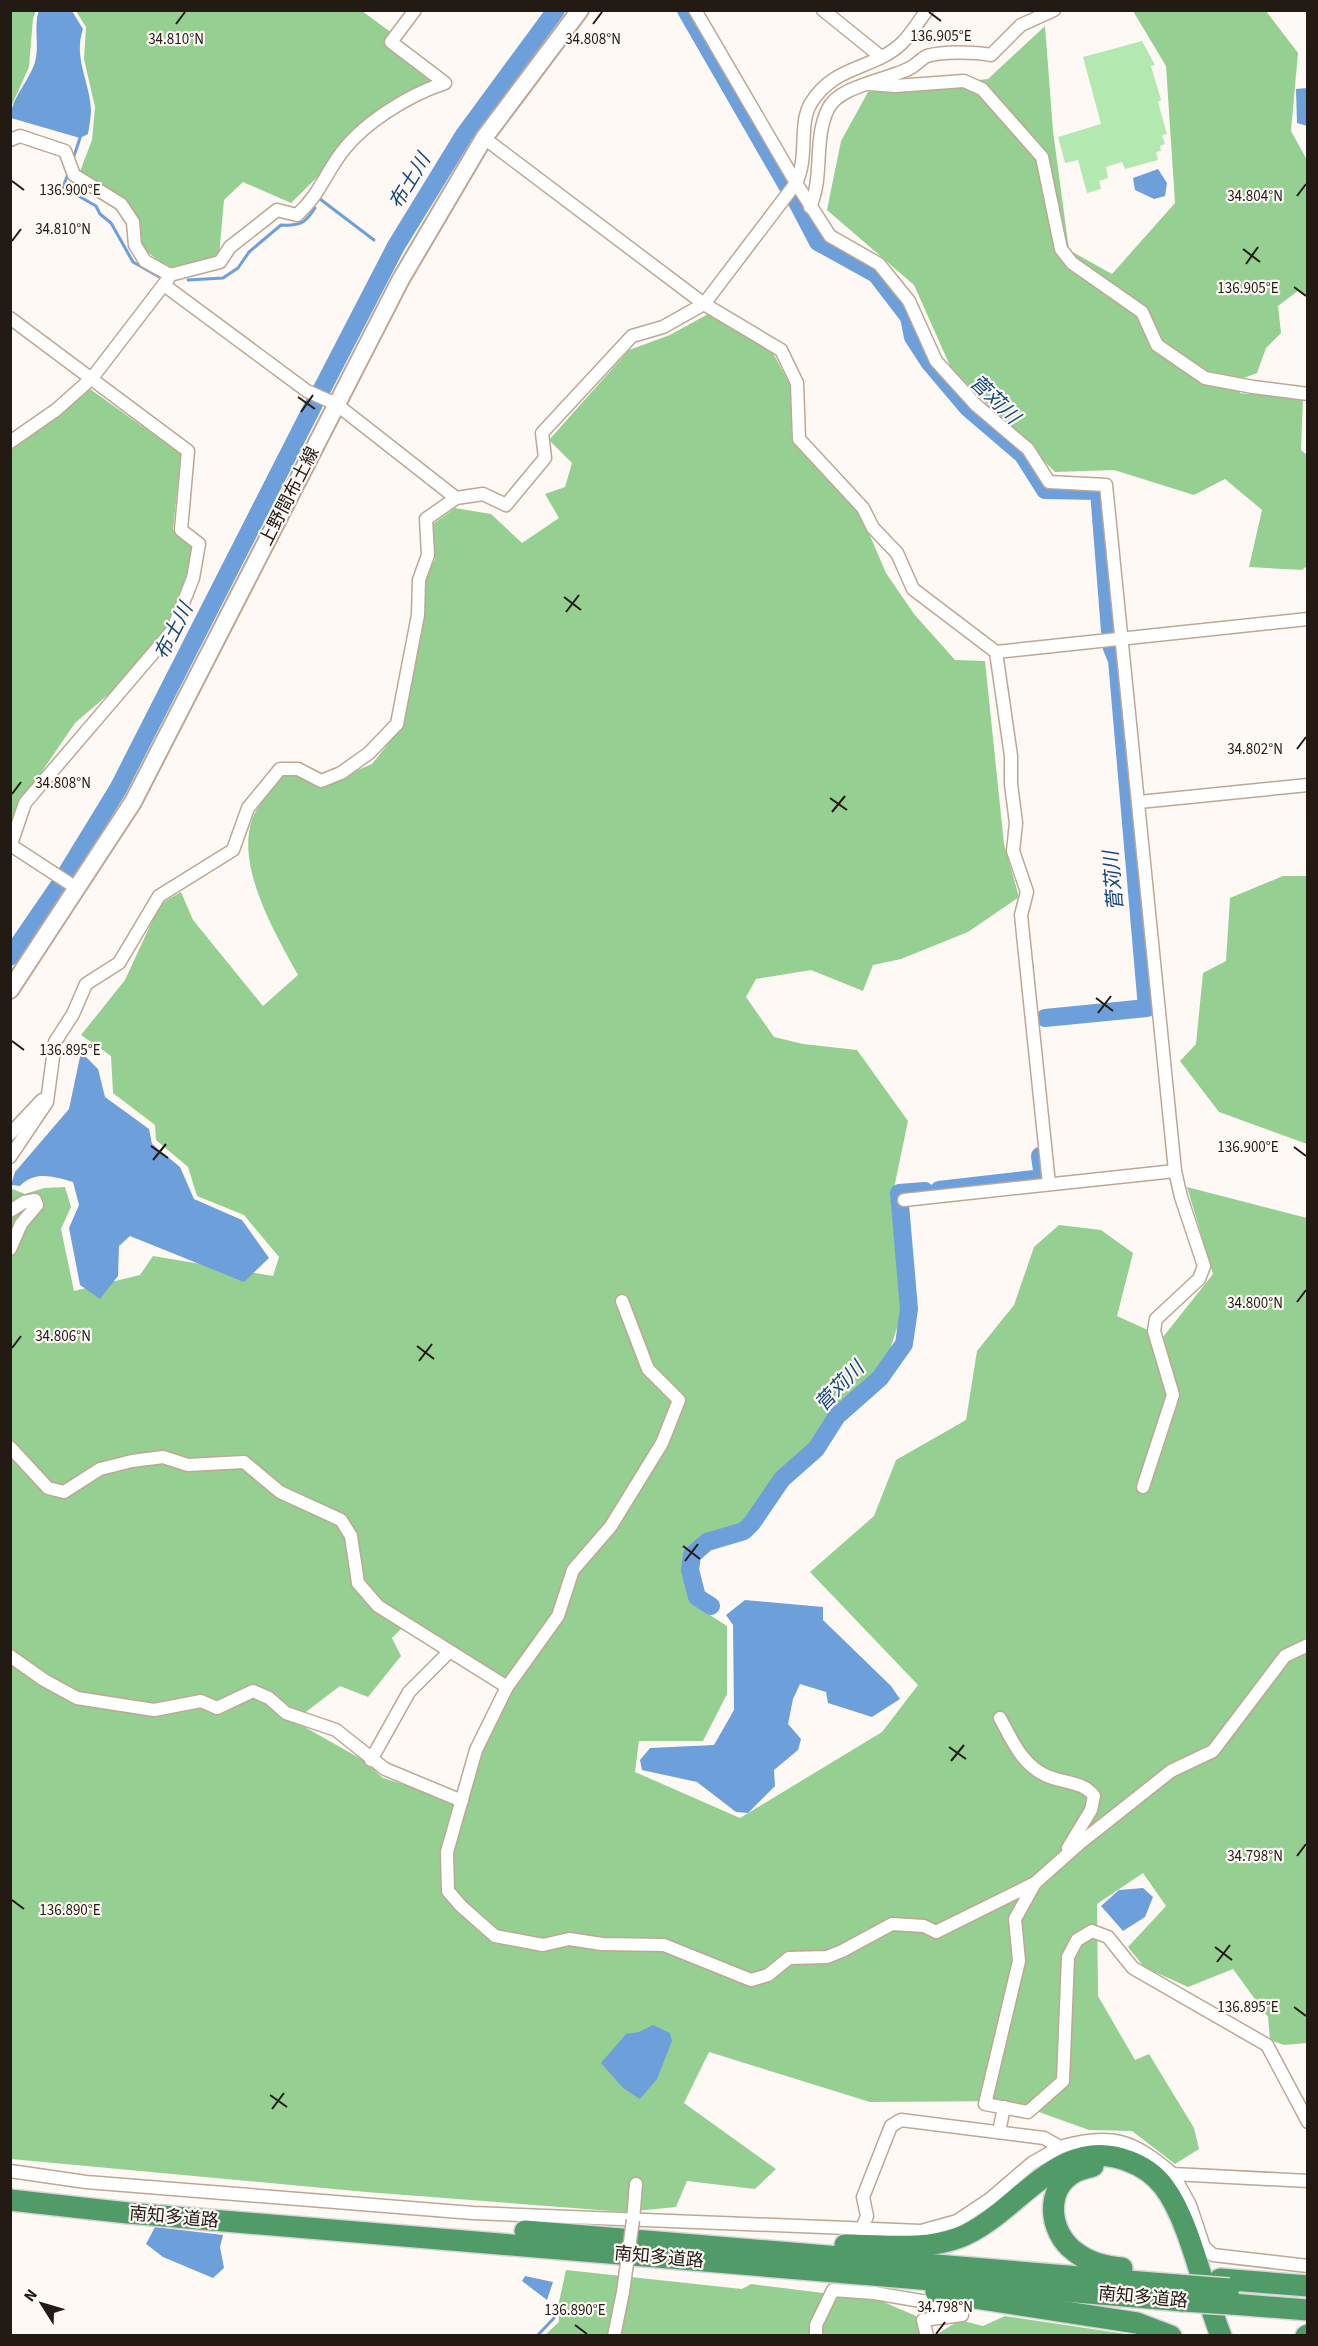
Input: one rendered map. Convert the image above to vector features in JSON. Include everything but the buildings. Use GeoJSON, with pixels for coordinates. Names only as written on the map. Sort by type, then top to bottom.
{"type":"FeatureCollection","features":[{"type":"Feature","properties":{"kind":"highway"},"geometry":{"type":"LineString","coordinates":[[685,2243],[693,2238],[822,2245],[917,2246],[942,2242],[980,2229],[1041,2178],[1062,2164],[1085,2157],[1119,2157],[1145,2169],[1165,2188],[1189,2242],[1221,2336]]}},
{"type":"Feature","properties":{"kind":"highway"},"geometry":{"type":"LineString","coordinates":[[1178,2287],[1101,2265],[1075,2252],[1065,2243],[1054,2220],[1053,2208],[1062,2184],[1075,2172],[1095,2165],[1115,2167],[1134,2174],[1150,2187],[1163,2202],[1172,2219],[1211,2336]]}},
{"type":"Feature","properties":{"kind":"highway","name":"南知多道路"},"geometry":{"type":"LineString","coordinates":[[10,2185],[145,2202],[685,2243],[1227,2291],[1308,2294]]}},
{"type":"Feature","properties":{"kind":"highway","name":"南知多道路"},"geometry":{"type":"LineString","coordinates":[[10,2200],[128,2213],[607,2253],[1178,2287]]}},
{"type":"Feature","properties":{"kind":"highway"},"geometry":{"type":"LineString","coordinates":[[607,2253],[621,2261],[876,2283],[1137,2323],[1171,2336]]}},
{"type":"Feature","properties":{"kind":"highway"},"geometry":{"type":"LineString","coordinates":[[1227,2291],[1308,2286]]}},
{"type":"Feature","properties":{"kind":"highway","name":"南知多道路"},"geometry":{"type":"LineString","coordinates":[[1227,2291],[1308,2310]]}},
{"type":"Feature","properties":{"kind":"main road","name":"上野間布土線"},"geometry":{"type":"LineString","coordinates":[[10,990],[133,802],[401,279],[484,138],[580,10]]}},
{"type":"Feature","properties":{"kind":"street"},"geometry":{"type":"LineString","coordinates":[[10,441],[56,410],[92,378],[167,280],[220,262],[230,247],[277,210],[297,215],[312,201],[337,158],[359,134],[416,93],[445,83],[390,42],[414,10]]}},
{"type":"Feature","properties":{"kind":"street"},"geometry":{"type":"LineString","coordinates":[[695,10],[810,207],[830,236],[879,264],[909,301],[936,361],[976,405],[1028,449],[1049,482],[1106,485],[1175,1171],[1181,1197],[1204,1266],[1199,1279],[1156,1319],[1154,1331],[1173,1395],[1143,1487]]}},
{"type":"Feature","properties":{"kind":"street"},"geometry":{"type":"LineString","coordinates":[[823,10],[880,56]]}},
{"type":"Feature","properties":{"kind":"street"},"geometry":{"type":"LineString","coordinates":[[10,1157],[47,1102],[55,1042],[73,1014],[86,984],[119,963],[159,896],[233,850],[248,808],[280,769],[298,769],[321,781],[341,773],[369,753],[398,724],[418,615],[419,580],[428,555],[426,519],[456,498],[483,494],[506,505],[545,458],[542,433],[632,336],[663,327],[705,304],[796,183],[803,168],[806,116],[811,104],[830,79],[901,44],[927,10]]}},
{"type":"Feature","properties":{"kind":"street"},"geometry":{"type":"LineString","coordinates":[[810,207],[817,192],[822,124],[828,106],[845,92],[912,67],[927,56],[977,52],[991,55],[1021,25],[1054,10]]}},
{"type":"Feature","properties":{"kind":"street"},"geometry":{"type":"LineString","coordinates":[[869,84],[895,86],[964,81],[982,89],[1042,157],[1061,249],[1072,263],[1142,312],[1157,345],[1205,378],[1308,394]]}},
{"type":"Feature","properties":{"kind":"street"},"geometry":{"type":"LineString","coordinates":[[10,140],[20,136],[65,151],[74,175],[121,204],[133,222],[135,245],[145,261],[307,391],[336,404],[456,498]]}},
{"type":"Feature","properties":{"kind":"street"},"geometry":{"type":"LineString","coordinates":[[484,138],[705,304],[781,350],[797,383],[799,439],[863,508],[873,528],[897,554],[913,589],[996,652],[1308,619]]}},
{"type":"Feature","properties":{"kind":"street"},"geometry":{"type":"LineString","coordinates":[[10,318],[188,451],[181,530],[199,544],[193,578],[172,630],[25,803],[11,847],[78,889]]}},
{"type":"Feature","properties":{"kind":"street"},"geometry":{"type":"LineString","coordinates":[[996,652],[1011,756],[1011,784],[1016,823],[1013,851],[1027,892],[1021,915],[1049,1184]]}},
{"type":"Feature","properties":{"kind":"street"},"geometry":{"type":"LineString","coordinates":[[1139,802],[1308,785]]}},
{"type":"Feature","properties":{"kind":"street"},"geometry":{"type":"LineString","coordinates":[[10,1134],[41,1102],[49,1085]]}},
{"type":"Feature","properties":{"kind":"street"},"geometry":{"type":"LineString","coordinates":[[904,1200],[1175,1171]]}},
{"type":"Feature","properties":{"kind":"street"},"geometry":{"type":"LineString","coordinates":[[10,1211],[24,1202],[35,1200],[37,1205],[21,1224],[10,1249]]}},
{"type":"Feature","properties":{"kind":"street"},"geometry":{"type":"LineString","coordinates":[[622,1301],[648,1369],[679,1400],[662,1443],[611,1526],[573,1570],[558,1616],[507,1687],[476,1750],[447,1852],[448,1891],[460,1906],[495,1936],[543,1945],[569,1939],[602,1944],[663,1945],[750,1980],[768,1975],[789,1959],[827,1957],[891,1924],[924,1926],[936,1932],[1035,1882],[1171,1771],[1213,1751],[1286,1656],[1308,1645]]}},
{"type":"Feature","properties":{"kind":"street"},"geometry":{"type":"LineString","coordinates":[[10,1447],[48,1488],[64,1492],[100,1469],[132,1461],[163,1457],[188,1465],[244,1461],[280,1491],[341,1520],[351,1536],[358,1583],[378,1606],[507,1687]]}},
{"type":"Feature","properties":{"kind":"street"},"geometry":{"type":"LineString","coordinates":[[371,1760],[409,1692],[449,1652]]}},
{"type":"Feature","properties":{"kind":"street"},"geometry":{"type":"LineString","coordinates":[[10,1656],[44,1680],[77,1698],[154,1710],[201,1701],[217,1708],[253,1691],[269,1698],[286,1713],[336,1730],[385,1769],[462,1801]]}},
{"type":"Feature","properties":{"kind":"street"},"geometry":{"type":"LineString","coordinates":[[1000,1718],[1029,1764],[1047,1776],[1088,1788],[1094,1796],[1091,1810],[1062,1860]]}},
{"type":"Feature","properties":{"kind":"street"},"geometry":{"type":"LineString","coordinates":[[1035,1882],[1015,1920],[1019,1961],[985,2104],[1028,2112],[1063,2081],[1068,1957],[1077,1940],[1092,1931],[1108,1937],[1133,1968],[1267,2045],[1308,2122]]}},
{"type":"Feature","properties":{"kind":"street"},"geometry":{"type":"LineString","coordinates":[[999,2132],[1004,2107]]}},
{"type":"Feature","properties":{"kind":"street"},"geometry":{"type":"LineString","coordinates":[[861,2231],[867,2216],[863,2197],[891,2126],[902,2120],[1044,2138],[1060,2147]]}},
{"type":"Feature","properties":{"kind":"street"},"geometry":{"type":"LineString","coordinates":[[10,2171],[86,2182],[462,2212],[861,2231],[921,2231],[957,2221],[990,2199],[1032,2163],[1060,2147],[1085,2140],[1107,2138],[1126,2143],[1157,2161],[1173,2174],[1190,2205],[1204,2247],[1213,2255],[1308,2266]]}},
{"type":"Feature","properties":{"kind":"street"},"geometry":{"type":"LineString","coordinates":[[1173,2174],[1308,2181]]}},
{"type":"Feature","properties":{"kind":"street"},"geometry":{"type":"LineString","coordinates":[[614,2336],[623,2292],[636,2184]]}},
{"type":"Feature","properties":{"kind":"street"},"geometry":{"type":"LineString","coordinates":[[816,2336],[816,2325],[833,2290],[874,2293],[963,2308],[962,2315],[922,2319],[927,2336]]}},
{"type":"Feature","properties":{"kind":"green space"},"geometry":{"type":"Polygon","coordinates":[[[11,10],[36,11],[33,18],[29,67],[11,107],[11,10]]]}},
{"type":"Feature","properties":{"kind":"green space"},"geometry":{"type":"Polygon","coordinates":[[[76,11],[362,11],[392,33],[386,42],[436,80],[394,101],[291,203],[243,182],[224,200],[219,256],[175,269],[154,257],[142,245],[130,206],[79,174],[92,140],[95,107],[84,59],[86,27],[76,11]]]}},
{"type":"Feature","properties":{"kind":"green space"},"geometry":{"type":"Polygon","coordinates":[[[1133,11],[1266,11],[1298,53],[1291,131],[1307,160],[1307,296],[1299,290],[1278,306],[1281,333],[1266,348],[1257,373],[1241,379],[1240,393],[1303,399],[1301,450],[1307,455],[1307,566],[1302,570],[1249,567],[1262,510],[1225,479],[1194,495],[1114,470],[1055,472],[951,368],[914,285],[827,210],[841,141],[868,92],[988,79],[1045,26],[1053,131],[1069,250],[1112,274],[1175,203],[1166,66],[1133,11]]]}},
{"type":"Feature","properties":{"kind":"green space"},"geometry":{"type":"Polygon","coordinates":[[[1142,41],[1155,65],[1151,66],[1161,100],[1158,102],[1167,134],[1162,135],[1165,144],[1160,146],[1161,151],[1156,152],[1158,160],[1125,169],[1122,162],[1106,167],[1108,178],[1099,181],[1101,189],[1087,193],[1078,160],[1065,163],[1058,137],[1101,124],[1083,57],[1142,41]]]}},
{"type":"Feature","properties":{"kind":"green space"},"geometry":{"type":"Polygon","coordinates":[[[708,314],[773,353],[790,385],[792,442],[859,510],[886,573],[914,614],[955,660],[985,661],[1004,844],[1019,897],[968,932],[901,959],[873,965],[863,991],[811,970],[756,979],[746,997],[774,1037],[803,1044],[857,1050],[908,1121],[893,1193],[904,1306],[887,1359],[832,1412],[810,1443],[777,1475],[747,1520],[704,1538],[688,1552],[690,1602],[727,1626],[727,1694],[703,1741],[639,1741],[635,1772],[740,1818],[882,1732],[918,1685],[810,1572],[874,1516],[896,1460],[966,1420],[977,1351],[1014,1305],[1034,1247],[1059,1225],[1101,1230],[1133,1253],[1117,1316],[1163,1337],[1213,1274],[1187,1187],[1307,1218],[1307,2043],[1284,2045],[1270,2040],[1268,2017],[1233,1969],[1188,1987],[1144,1967],[1128,1947],[1166,1906],[1143,1873],[1097,1904],[1098,1996],[1135,2060],[1149,2054],[1194,2128],[1199,2149],[1175,2164],[1132,2131],[1089,2130],[1008,2101],[870,2102],[709,2052],[684,2103],[776,2169],[755,2189],[687,2181],[676,2207],[625,2212],[366,2192],[11,2159],[10,1188],[25,1194],[44,1188],[65,1187],[71,1207],[61,1229],[74,1291],[140,1275],[153,1256],[273,1276],[279,1257],[244,1215],[197,1196],[188,1167],[156,1140],[155,1125],[113,1093],[111,1056],[81,1035],[125,980],[160,904],[181,892],[193,920],[263,1006],[298,975],[268,917],[252,872],[248,849],[250,828],[257,809],[282,776],[298,775],[317,787],[372,764],[404,724],[424,612],[424,581],[435,559],[433,524],[455,508],[491,514],[522,543],[559,518],[545,494],[565,487],[572,463],[549,440],[629,350],[670,335],[708,314]],[[409,1621],[392,1638],[401,1656],[368,1697],[340,1686],[294,1721],[363,1760],[383,1778],[467,1804],[480,1751],[512,1687],[409,1621]]]}},
{"type":"Feature","properties":{"kind":"green space"},"geometry":{"type":"Polygon","coordinates":[[[90,389],[181,454],[173,530],[193,548],[189,576],[167,630],[124,681],[75,723],[19,805],[11,834],[11,448],[90,389]]]}},
{"type":"Feature","properties":{"kind":"green space"},"geometry":{"type":"Polygon","coordinates":[[[1283,876],[1307,876],[1307,1144],[1219,1112],[1180,1061],[1196,1044],[1203,973],[1226,961],[1230,898],[1283,876]]]}},
{"type":"Feature","properties":{"kind":"green space"},"geometry":{"type":"Polygon","coordinates":[[[566,2270],[742,2289],[751,2284],[879,2300],[916,2316],[921,2335],[544,2336],[559,2322],[559,2302],[566,2270]]]}},
{"type":"Feature","properties":{"kind":"green space"},"geometry":{"type":"Polygon","coordinates":[[[1005,2316],[1133,2335],[934,2336],[960,2320],[983,2326],[1005,2316]]]}},
{"type":"Feature","properties":{"kind":"water"},"geometry":{"type":"Polygon","coordinates":[[[39,10],[72,11],[83,29],[80,50],[91,110],[88,134],[80,138],[11,118],[13,104],[35,62],[39,10]]]}},
{"type":"Feature","properties":{"kind":"water"},"geometry":{"type":"Polygon","coordinates":[[[1308,88],[1307,126],[1297,123],[1296,89],[1308,88]]]}},
{"type":"Feature","properties":{"kind":"water"},"geometry":{"type":"Polygon","coordinates":[[[1158,169],[1167,183],[1165,196],[1154,199],[1135,190],[1133,178],[1158,169]]]}},
{"type":"Feature","properties":{"kind":"water"},"geometry":{"type":"Polygon","coordinates":[[[81,1052],[98,1069],[105,1097],[149,1129],[152,1144],[180,1167],[194,1199],[242,1220],[269,1258],[244,1282],[130,1236],[119,1246],[118,1276],[100,1299],[80,1285],[69,1228],[79,1205],[73,1182],[39,1176],[20,1186],[11,1185],[15,1172],[69,1109],[81,1052]]]}},
{"type":"Feature","properties":{"kind":"water"},"geometry":{"type":"Polygon","coordinates":[[[745,1600],[823,1607],[823,1620],[891,1686],[900,1699],[872,1717],[828,1703],[826,1692],[800,1684],[793,1699],[788,1724],[801,1739],[798,1750],[774,1770],[775,1786],[748,1813],[736,1812],[697,1782],[642,1770],[640,1760],[650,1748],[714,1745],[734,1710],[733,1625],[726,1615],[745,1600]]]}},
{"type":"Feature","properties":{"kind":"water"},"geometry":{"type":"Polygon","coordinates":[[[1143,1888],[1153,1897],[1145,1917],[1123,1931],[1101,1906],[1119,1890],[1143,1888]]]}},
{"type":"Feature","properties":{"kind":"water"},"geometry":{"type":"Polygon","coordinates":[[[653,2025],[670,2033],[672,2041],[657,2079],[640,2099],[623,2088],[601,2063],[626,2034],[639,2032],[653,2025]]]}},
{"type":"Feature","properties":{"kind":"water"},"geometry":{"type":"Polygon","coordinates":[[[155,2227],[223,2235],[220,2247],[224,2268],[213,2278],[163,2257],[146,2244],[155,2227]]]}},
{"type":"Feature","properties":{"kind":"water"},"geometry":{"type":"Polygon","coordinates":[[[525,2276],[553,2282],[547,2300],[522,2281],[525,2276]]]}},
{"type":"Feature","properties":{"kind":"waterway","name":"布土川"},"geometry":{"type":"LineString","coordinates":[[322,389],[396,246],[464,135],[556,10]]}},
{"type":"Feature","properties":{"kind":"waterway","name":"菅苅川"},"geometry":{"type":"LineString","coordinates":[[686,10],[788,187]]}},
{"type":"Feature","properties":{"kind":"waterway"},"geometry":{"type":"LineString","coordinates":[[73,159],[80,138]]}},
{"type":"Feature","properties":{"kind":"waterway"},"geometry":{"type":"LineString","coordinates":[[68,174],[63,187],[96,206],[100,214],[111,223],[133,262],[161,278]]}},
{"type":"Feature","properties":{"kind":"waterway","name":"菅苅川"},"geometry":{"type":"LineString","coordinates":[[795,198],[818,242],[876,274],[909,317],[913,337],[930,363],[968,408],[1023,455],[1045,490],[1099,491],[1110,631]]}},
{"type":"Feature","properties":{"kind":"waterway"},"geometry":{"type":"LineString","coordinates":[[320,199],[374,240]]}},
{"type":"Feature","properties":{"kind":"waterway"},"geometry":{"type":"LineString","coordinates":[[188,280],[223,278],[238,268],[249,252],[281,225],[301,223],[315,208]]}},
{"type":"Feature","properties":{"kind":"waterway","name":"布土川"},"geometry":{"type":"LineString","coordinates":[[66,874],[118,789],[314,404]]}},
{"type":"Feature","properties":{"kind":"waterway","name":"菅苅川"},"geometry":{"type":"LineString","coordinates":[[1045,1018],[1147,1008],[1117,660],[1112,648]]}},
{"type":"Feature","properties":{"kind":"waterway","name":"布土川"},"geometry":{"type":"LineString","coordinates":[[10,957],[60,884]]}},
{"type":"Feature","properties":{"kind":"waterway","name":"菅苅川"},"geometry":{"type":"LineString","coordinates":[[939,1190],[1043,1178],[1040,1156]]}},
{"type":"Feature","properties":{"kind":"waterway","name":"菅苅川"},"geometry":{"type":"LineString","coordinates":[[711,1606],[697,1597],[690,1570],[692,1555],[707,1542],[744,1531],[782,1479],[816,1449],[837,1416],[880,1378],[904,1344],[909,1309],[899,1193],[925,1191]]}},
{"type":"Feature","properties":{"kind":"waterway"},"geometry":{"type":"LineString","coordinates":[[537,2336],[554,2318]]}}]}
